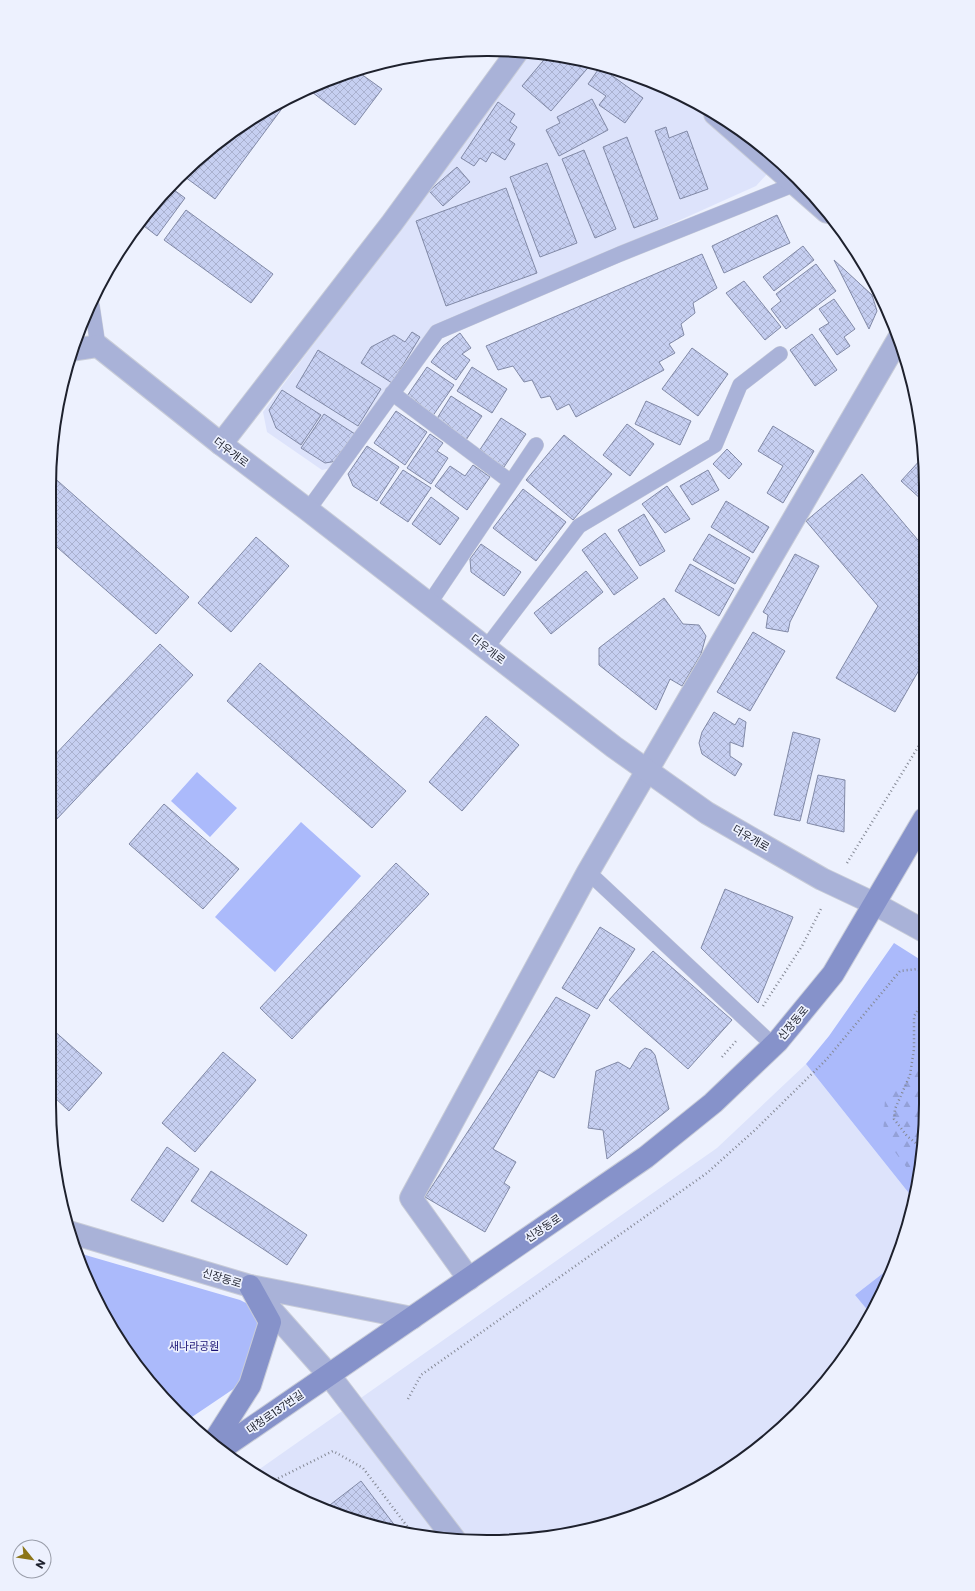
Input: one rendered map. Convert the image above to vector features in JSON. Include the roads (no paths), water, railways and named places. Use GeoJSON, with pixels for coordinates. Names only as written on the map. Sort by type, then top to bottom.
{"type":"FeatureCollection","features":[{"type":"Feature","properties":{"kind":"main road","name":"신장동로"},"geometry":{"type":"LineString","coordinates":[[329,1375],[646,1157],[713,1103],[773,1045],[833,974],[919,827]]}},
{"type":"Feature","properties":{"kind":"main road"},"geometry":{"type":"LineString","coordinates":[[216,1439],[250,1385],[270,1322],[250,1286]]}},
{"type":"Feature","properties":{"kind":"main road","name":"대청로137번길"},"geometry":{"type":"LineString","coordinates":[[226,1447],[329,1375]]}},
{"type":"Feature","properties":{"kind":"street"},"geometry":{"type":"LineString","coordinates":[[221,444],[392,223],[513,57]]}},
{"type":"Feature","properties":{"kind":"street"},"geometry":{"type":"LineString","coordinates":[[757,150],[794,183]]}},
{"type":"Feature","properties":{"kind":"street"},"geometry":{"type":"LineString","coordinates":[[469,1278],[411,1198],[588,872],[895,345]]}},
{"type":"Feature","properties":{"kind":"street"},"geometry":{"type":"LineString","coordinates":[[79,349],[98,346]]}},
{"type":"Feature","properties":{"kind":"street","name":"더우개로"},"geometry":{"type":"LineString","coordinates":[[98,346],[221,444],[486,648],[647,770],[707,813],[834,884],[919,928]]}},
{"type":"Feature","properties":{"kind":"street","name":"신장동로"},"geometry":{"type":"LineString","coordinates":[[77,1234],[250,1286],[329,1375]]}},
{"type":"Feature","properties":{"kind":"street"},"geometry":{"type":"LineString","coordinates":[[250,1286],[412,1318]]}},
{"type":"Feature","properties":{"kind":"street"},"geometry":{"type":"LineString","coordinates":[[329,1375],[450,1533]]}},
{"type":"Feature","properties":{"kind":"lane"},"geometry":{"type":"LineString","coordinates":[[308,510],[437,332],[620,254],[795,184]]}},
{"type":"Feature","properties":{"kind":"lane"},"geometry":{"type":"LineString","coordinates":[[93,313],[98,346]]}},
{"type":"Feature","properties":{"kind":"lane"},"geometry":{"type":"LineString","coordinates":[[486,648],[579,526],[714,445],[740,384],[780,354]]}},
{"type":"Feature","properties":{"kind":"lane"},"geometry":{"type":"LineString","coordinates":[[392,393],[511,482]]}},
{"type":"Feature","properties":{"kind":"lane"},"geometry":{"type":"LineString","coordinates":[[429,604],[536,445]]}},
{"type":"Feature","properties":{"kind":"lane"},"geometry":{"type":"LineString","coordinates":[[588,872],[773,1045]]}},
{"type":"Feature","properties":{"kind":"park label","name":"새나라공원"},"geometry":{"type":"Point","coordinates":[194,1346]}}]}
